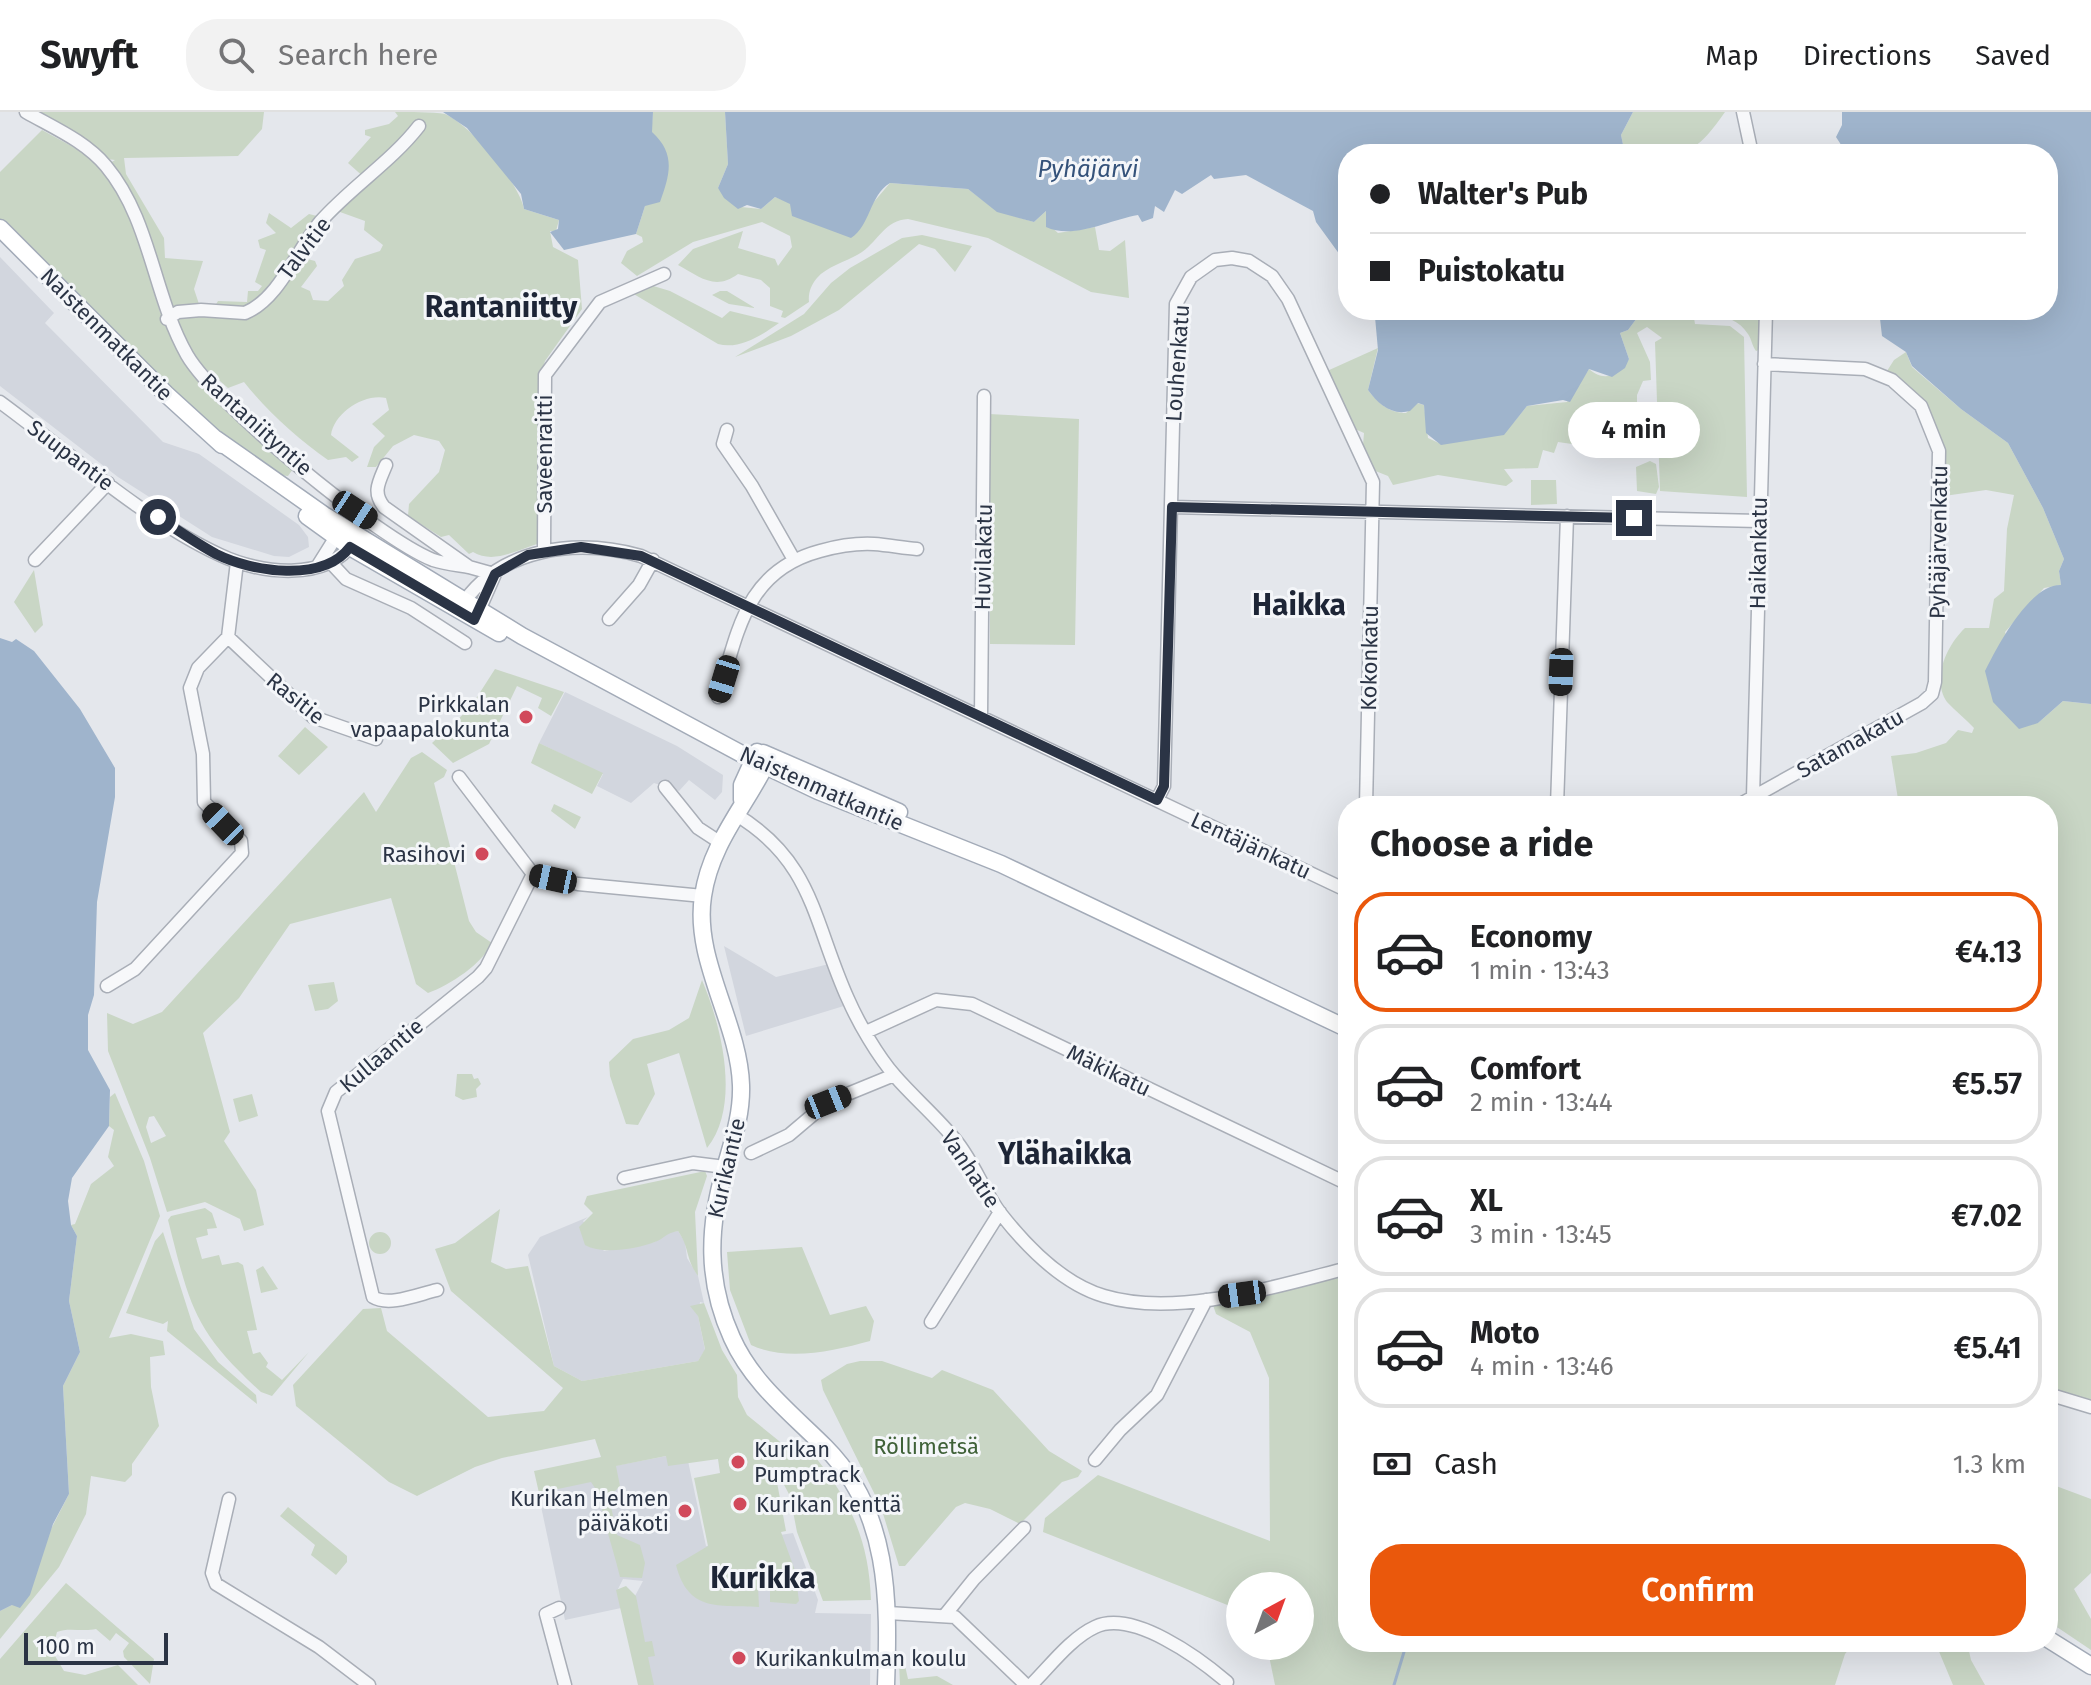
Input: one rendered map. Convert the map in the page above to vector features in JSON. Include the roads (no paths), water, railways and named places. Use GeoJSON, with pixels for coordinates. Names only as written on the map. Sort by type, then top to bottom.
{"type":"FeatureCollection","features":[{"type":"Feature","properties":{"kind":"main road","name":"Naistenmatkantie"},"geometry":{"type":"LineString","coordinates":[[0,228],[166,394],[216,439],[339,532],[477,616],[602,681],[648,702],[687,714],[761,758],[1001,864],[1338,1024]]}},
{"type":"Feature","properties":{"kind":"main road","name":"Kurikantie"},"geometry":{"type":"LineString","coordinates":[[761,758],[742,785],[738,807],[721,843],[703,896],[707,950],[741,1083],[737,1126],[711,1237],[713,1279],[725,1322],[759,1383],[837,1459],[861,1496],[878,1537],[888,1613],[886,1685]]}},
{"type":"Feature","properties":{"kind":"main road"},"geometry":{"type":"LineString","coordinates":[[2058,1645],[2091,1666]]}},
{"type":"Feature","properties":{"kind":"street","name":"Rantaniityntie"},"geometry":{"type":"LineString","coordinates":[[26,112],[66,133],[106,166],[127,200],[145,241],[167,319],[189,359],[213,387],[293,460],[355,510],[418,552],[445,563],[495,574]]}},
{"type":"Feature","properties":{"kind":"street"},"geometry":{"type":"LineString","coordinates":[[1743,112],[1750,144]]}},
{"type":"Feature","properties":{"kind":"street","name":"Talvitie"},"geometry":{"type":"LineString","coordinates":[[167,319],[178,312],[245,313],[254,309],[268,296],[320,223],[419,126]]}},
{"type":"Feature","properties":{"kind":"street","name":"Louhenkatu"},"geometry":{"type":"LineString","coordinates":[[1157,800],[1164,786],[1176,304],[1185,286],[1198,271],[1215,260],[1232,258],[1249,261],[1265,270],[1288,299],[1373,482],[1375,511]]}},
{"type":"Feature","properties":{"kind":"street","name":"Saveenraitti"},"geometry":{"type":"LineString","coordinates":[[544,550],[545,375],[559,352],[600,302],[664,274]]}},
{"type":"Feature","properties":{"kind":"street","name":"Haikankatu"},"geometry":{"type":"LineString","coordinates":[[1753,796],[1766,320]]}},
{"type":"Feature","properties":{"kind":"street","name":"Pyhäjärvenkatu"},"geometry":{"type":"LineString","coordinates":[[1764,364],[1865,369],[1879,373],[1912,396],[1928,419],[1939,451],[1939,498],[1935,682],[1932,694],[1922,703]]}},
{"type":"Feature","properties":{"kind":"street","name":"Huvilakatu"},"geometry":{"type":"LineString","coordinates":[[981,717],[984,396]]}},
{"type":"Feature","properties":{"kind":"street","name":"Suupantie"},"geometry":{"type":"LineString","coordinates":[[0,402],[108,483],[199,544],[237,562],[288,571],[332,564]]}},
{"type":"Feature","properties":{"kind":"street"},"geometry":{"type":"LineString","coordinates":[[727,430],[723,444],[752,486],[793,558]]}},
{"type":"Feature","properties":{"kind":"street"},"geometry":{"type":"LineString","coordinates":[[386,465],[376,498],[469,567]]}},
{"type":"Feature","properties":{"kind":"street"},"geometry":{"type":"LineString","coordinates":[[35,560],[108,483]]}},
{"type":"Feature","properties":{"kind":"street"},"geometry":{"type":"LineString","coordinates":[[1172,507],[1759,521]]}},
{"type":"Feature","properties":{"kind":"street","name":"Kokonkatu"},"geometry":{"type":"LineString","coordinates":[[1366,796],[1375,511]]}},
{"type":"Feature","properties":{"kind":"street"},"geometry":{"type":"LineString","coordinates":[[1557,796],[1567,516]]}},
{"type":"Feature","properties":{"kind":"street"},"geometry":{"type":"LineString","coordinates":[[317,567],[339,532]]}},
{"type":"Feature","properties":{"kind":"street"},"geometry":{"type":"LineString","coordinates":[[354,542],[332,564],[346,579],[411,608],[465,643]]}},
{"type":"Feature","properties":{"kind":"street"},"geometry":{"type":"LineString","coordinates":[[718,697],[732,643],[749,606],[759,589],[793,558],[846,545],[917,549]]}},
{"type":"Feature","properties":{"kind":"street","name":"Lentäjänkatu"},"geometry":{"type":"LineString","coordinates":[[462,606],[478,584],[528,555],[544,550],[597,547],[653,560],[1338,886]]}},
{"type":"Feature","properties":{"kind":"street"},"geometry":{"type":"LineString","coordinates":[[609,619],[639,585],[653,560]]}},
{"type":"Feature","properties":{"kind":"street"},"geometry":{"type":"LineString","coordinates":[[107,986],[135,969],[242,853],[241,841],[204,802],[203,754],[190,694],[195,673],[228,637],[237,562]]}},
{"type":"Feature","properties":{"kind":"street"},"geometry":{"type":"LineString","coordinates":[[477,616],[495,574]]}},
{"type":"Feature","properties":{"kind":"street","name":"Rasitie"},"geometry":{"type":"LineString","coordinates":[[228,637],[313,717],[376,739]]}},
{"type":"Feature","properties":{"kind":"street","name":"Satamakatu"},"geometry":{"type":"LineString","coordinates":[[1755,796],[1922,703]]}},
{"type":"Feature","properties":{"kind":"street"},"geometry":{"type":"LineString","coordinates":[[459,777],[533,874],[578,884],[703,896]]}},
{"type":"Feature","properties":{"kind":"street"},"geometry":{"type":"LineString","coordinates":[[665,787],[698,828],[721,843]]}},
{"type":"Feature","properties":{"kind":"street","name":"Vanhatie"},"geometry":{"type":"LineString","coordinates":[[738,807],[794,865],[822,921],[848,998],[894,1075],[957,1142],[1000,1212],[1043,1260],[1096,1293],[1128,1300],[1206,1300],[1245,1294],[1338,1271]]}},
{"type":"Feature","properties":{"kind":"street","name":"Kullaantie"},"geometry":{"type":"LineString","coordinates":[[437,1290],[396,1300],[380,1301],[373,1297],[328,1111],[336,1092],[486,968],[533,874]]}},
{"type":"Feature","properties":{"kind":"street","name":"Mäkikatu"},"geometry":{"type":"LineString","coordinates":[[866,1032],[936,1000],[955,999],[972,1004],[1338,1179]]}},
{"type":"Feature","properties":{"kind":"street"},"geometry":{"type":"LineString","coordinates":[[751,1153],[789,1135],[828,1102],[894,1075]]}},
{"type":"Feature","properties":{"kind":"street"},"geometry":{"type":"LineString","coordinates":[[624,1178],[693,1163],[725,1167]]}},
{"type":"Feature","properties":{"kind":"street"},"geometry":{"type":"LineString","coordinates":[[931,1322],[1000,1212]]}},
{"type":"Feature","properties":{"kind":"street"},"geometry":{"type":"LineString","coordinates":[[1095,1460],[1118,1431],[1157,1395],[1206,1300]]}},
{"type":"Feature","properties":{"kind":"street"},"geometry":{"type":"LineString","coordinates":[[2058,1397],[2091,1407]]}},
{"type":"Feature","properties":{"kind":"street"},"geometry":{"type":"LineString","coordinates":[[229,1499],[212,1573],[216,1584],[319,1647],[369,1685]]}},
{"type":"Feature","properties":{"kind":"street"},"geometry":{"type":"LineString","coordinates":[[945,1615],[974,1579],[1024,1528]]}},
{"type":"Feature","properties":{"kind":"street"},"geometry":{"type":"LineString","coordinates":[[559,1608],[546,1614],[565,1685]]}},
{"type":"Feature","properties":{"kind":"street"},"geometry":{"type":"LineString","coordinates":[[888,1613],[945,1615],[959,1621],[1029,1685],[1087,1631],[1108,1624],[1132,1627],[1183,1648],[1227,1682]]}},
{"type":"Feature","properties":{"kind":"water"},"geometry":{"type":"Polygon","coordinates":[[[443,112],[653,112],[652,132],[665,148],[669,165],[660,202],[645,206],[636,234],[564,250],[550,232],[558,229],[559,220],[524,209],[521,194],[467,128],[443,112]]]}},
{"type":"Feature","properties":{"kind":"water","name":"Pyhäjärvi"},"geometry":{"type":"Polygon","coordinates":[[[725,112],[1633,112],[1621,135],[1623,144],[1338,144],[1338,252],[1316,222],[1313,211],[1246,175],[1214,179],[1211,175],[1182,194],[1175,190],[1164,212],[1155,206],[1153,218],[1142,222],[1138,215],[1068,231],[1046,227],[1046,211],[1034,222],[997,212],[968,189],[890,183],[878,195],[863,226],[851,238],[792,216],[790,204],[775,197],[761,209],[747,205],[738,209],[724,198],[718,188],[728,164],[725,112]]]}},
{"type":"Feature","properties":{"kind":"water"},"geometry":{"type":"Polygon","coordinates":[[[1842,112],[2091,112],[2091,704],[2063,701],[2038,723],[2019,729],[1993,702],[1985,671],[2027,605],[2049,587],[2061,585],[2059,571],[2064,559],[2043,508],[2008,443],[1961,409],[1912,366],[1906,352],[1882,336],[1880,320],[2058,320],[2058,144],[1841,144],[1836,137],[1842,125],[1842,112]]]}},
{"type":"Feature","properties":{"kind":"water"},"geometry":{"type":"Polygon","coordinates":[[[1375,320],[1636,320],[1628,330],[1620,333],[1629,359],[1625,368],[1612,377],[1589,369],[1570,402],[1563,400],[1527,406],[1504,435],[1441,445],[1426,433],[1424,405],[1418,403],[1410,411],[1397,412],[1381,404],[1368,390],[1378,350],[1375,320]]]}},
{"type":"Feature","properties":{"kind":"water"},"geometry":{"type":"Polygon","coordinates":[[[0,638],[12,642],[16,639],[34,651],[80,709],[115,768],[115,797],[97,902],[94,995],[88,1015],[88,1050],[110,1090],[109,1126],[72,1178],[68,1201],[71,1225],[77,1236],[69,1301],[80,1352],[63,1386],[69,1494],[53,1524],[30,1595],[20,1608],[12,1605],[0,1611],[0,638]]]}},
{"type":"Feature","properties":{"kind":"waterway"},"geometry":{"type":"LineString","coordinates":[[1394,1685],[1404,1652]]}},
{"type":"Feature","properties":{"kind":"place","name":"Pirkkalan vapaapalokunta"},"geometry":{"type":"Point","coordinates":[526,717]}},
{"type":"Feature","properties":{"kind":"place","name":"Rasihovi"},"geometry":{"type":"Point","coordinates":[482,854]}},
{"type":"Feature","properties":{"kind":"place","name":"Kurikan Pumptrack"},"geometry":{"type":"Point","coordinates":[738,1462]}},
{"type":"Feature","properties":{"kind":"place","name":"Kurikan kenttä"},"geometry":{"type":"Point","coordinates":[740,1504]}},
{"type":"Feature","properties":{"kind":"place","name":"Kurikan Helmen päiväkoti"},"geometry":{"type":"Point","coordinates":[685,1511]}},
{"type":"Feature","properties":{"kind":"place","name":"Kurikankulman koulu"},"geometry":{"type":"Point","coordinates":[739,1658]}},
{"type":"Feature","properties":{"kind":"district","name":"Rantaniitty"},"geometry":{"type":"Point","coordinates":[501,307]}},
{"type":"Feature","properties":{"kind":"district","name":"Haikka"},"geometry":{"type":"Point","coordinates":[1299,605]}},
{"type":"Feature","properties":{"kind":"district","name":"Ylähaikka"},"geometry":{"type":"Point","coordinates":[1065,1154]}},
{"type":"Feature","properties":{"kind":"district","name":"Kurikka"},"geometry":{"type":"Point","coordinates":[763,1578]}},
{"type":"Feature","properties":{"kind":"park label","name":"Röllimetsä"},"geometry":{"type":"Point","coordinates":[926,1446]}}]}
